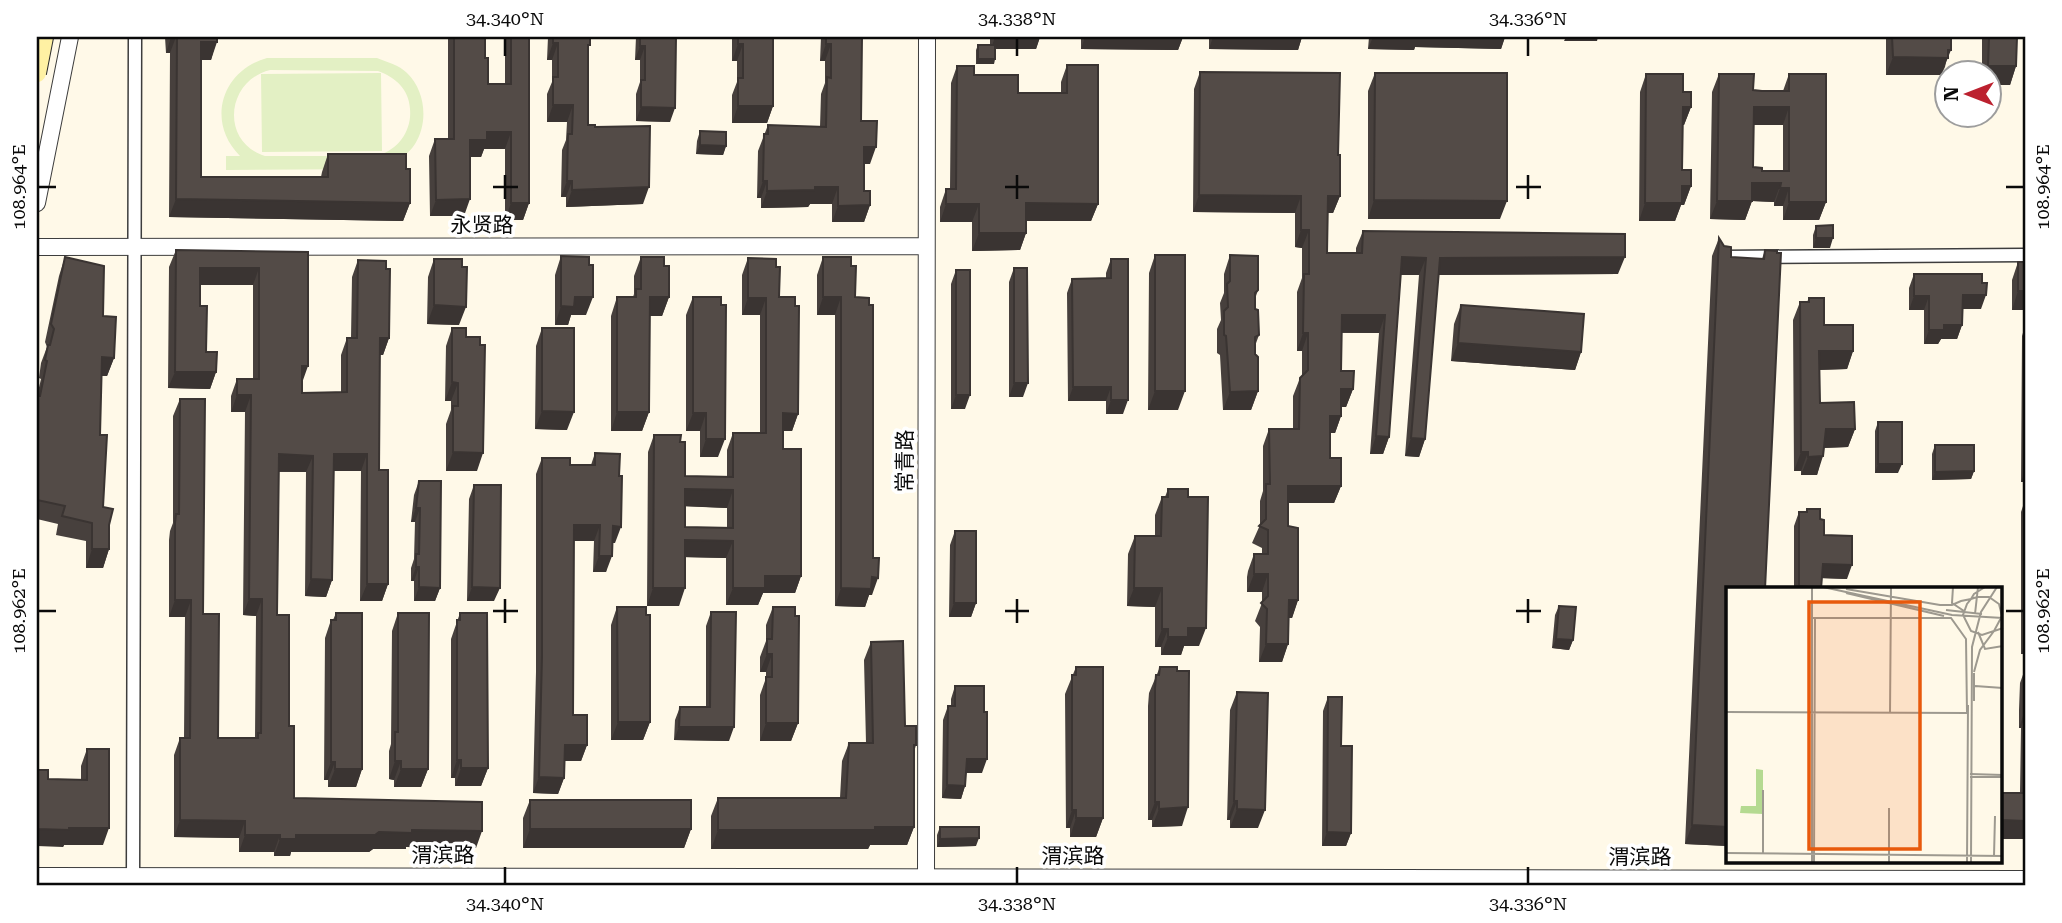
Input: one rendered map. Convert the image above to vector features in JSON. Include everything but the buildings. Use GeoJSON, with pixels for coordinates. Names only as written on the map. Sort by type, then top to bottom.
{"type":"FeatureCollection","features":[{"type":"Feature","properties":{"kind":"main road"},"geometry":{"type":"LineString","coordinates":[[37,73],[44,37]]}},
{"type":"Feature","properties":{"kind":"street"},"geometry":{"type":"LineString","coordinates":[[37,203],[70,37]]}},
{"type":"Feature","properties":{"kind":"street"},"geometry":{"type":"LineString","coordinates":[[133,881],[135,37]]}},
{"type":"Feature","properties":{"kind":"street","name":"常青路"},"geometry":{"type":"LineString","coordinates":[[925,882],[927,37]]}},
{"type":"Feature","properties":{"kind":"street","name":"永贤路"},"geometry":{"type":"LineString","coordinates":[[37,247],[926,246]]}},
{"type":"Feature","properties":{"kind":"street"},"geometry":{"type":"LineString","coordinates":[[1722,257],[2025,255]]}},
{"type":"Feature","properties":{"kind":"street","name":"渭滨路"},"geometry":{"type":"LineString","coordinates":[[37,876],[133,881],[2025,879]]}},
{"type":"Feature","properties":{"kind":"green space"},"geometry":{"type":"Polygon","coordinates":[[[267,58],[377,58],[393,64],[413,80],[421,97],[422,126],[415,144],[402,158],[385,169],[226,170],[226,156],[240,156],[223,128],[221,113],[224,99],[229,86],[251,65],[267,58]],[[270,70],[255,76],[244,86],[237,98],[235,126],[250,149],[265,156],[379,155],[393,148],[403,138],[409,124],[410,109],[407,95],[400,85],[378,71],[270,70]]]}},
{"type":"Feature","properties":{"kind":"green space"},"geometry":{"type":"Polygon","coordinates":[[[381,73],[382,151],[262,152],[261,74],[381,73]]]}}]}
